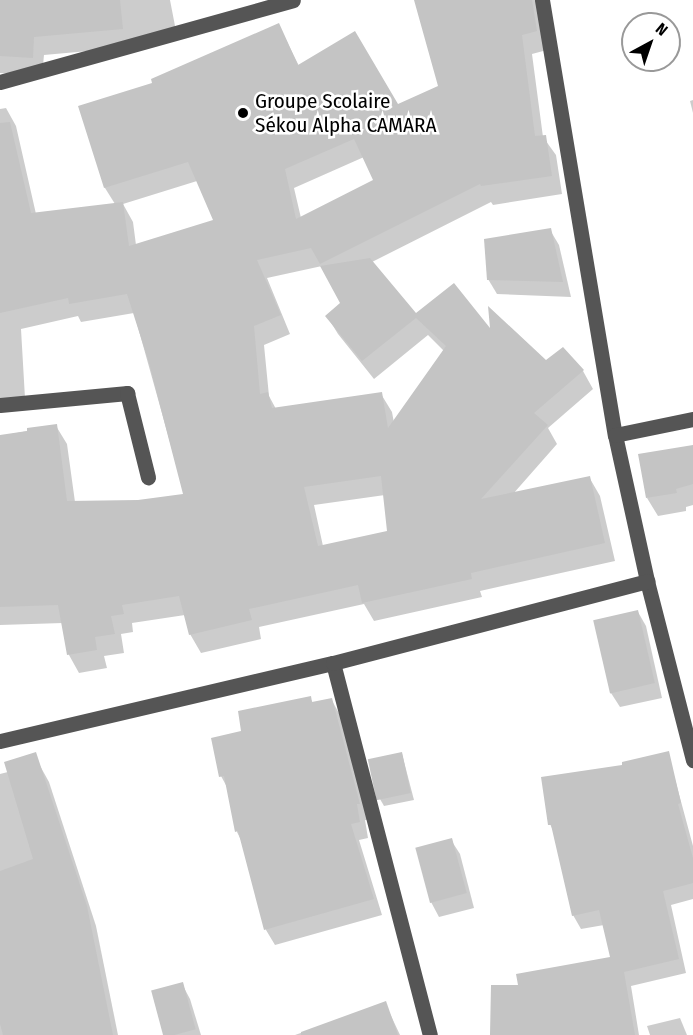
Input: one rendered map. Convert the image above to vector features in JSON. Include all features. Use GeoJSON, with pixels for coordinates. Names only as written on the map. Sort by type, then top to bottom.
{"type":"FeatureCollection","features":[{"type":"Feature","properties":{"kind":"street"},"geometry":{"type":"LineString","coordinates":[[0,82],[293,0]]}},
{"type":"Feature","properties":{"kind":"street"},"geometry":{"type":"LineString","coordinates":[[542,0],[615,435],[648,581],[693,760]]}},
{"type":"Feature","properties":{"kind":"street"},"geometry":{"type":"LineString","coordinates":[[0,405],[127,393],[148,477]]}},
{"type":"Feature","properties":{"kind":"street"},"geometry":{"type":"LineString","coordinates":[[615,435],[693,419]]}},
{"type":"Feature","properties":{"kind":"street"},"geometry":{"type":"LineString","coordinates":[[0,741],[333,663],[648,581]]}},
{"type":"Feature","properties":{"kind":"street"},"geometry":{"type":"LineString","coordinates":[[333,663],[430,1035]]}},
{"type":"Feature","properties":{"kind":"building"},"geometry":{"type":"Polygon","coordinates":[[[0,0],[120,0],[123,29],[34,37],[33,58],[0,56],[0,0]]]}},
{"type":"Feature","properties":{"kind":"building"},"geometry":{"type":"Polygon","coordinates":[[[414,0],[532,0],[537,31],[522,35],[535,136],[546,135],[552,176],[481,186],[480,184],[320,264],[311,248],[257,260],[281,315],[254,326],[260,394],[268,392],[272,408],[382,392],[388,428],[446,346],[416,318],[362,361],[325,316],[340,303],[320,266],[370,258],[416,313],[454,283],[490,328],[488,306],[546,360],[563,347],[584,370],[534,413],[548,425],[481,499],[590,476],[605,543],[471,573],[472,579],[362,603],[358,585],[249,609],[252,620],[189,635],[179,596],[122,605],[124,614],[111,616],[115,634],[95,637],[97,650],[67,655],[58,605],[0,607],[0,435],[57,424],[67,501],[138,500],[183,494],[149,363],[127,294],[69,304],[68,298],[0,313],[0,123],[10,122],[31,213],[123,202],[129,246],[213,220],[188,162],[104,188],[78,106],[152,83],[151,79],[279,23],[298,65],[355,31],[398,104],[438,86],[414,0]],[[354,139],[285,169],[296,219],[373,180],[354,139]],[[381,476],[304,487],[318,546],[387,531],[381,476]]]}},
{"type":"Feature","properties":{"kind":"building"},"geometry":{"type":"Polygon","coordinates":[[[551,228],[563,282],[487,280],[484,239],[551,228]]]}},
{"type":"Feature","properties":{"kind":"building"},"geometry":{"type":"Polygon","coordinates":[[[693,445],[693,484],[676,489],[677,493],[646,498],[638,454],[693,445]]]}},
{"type":"Feature","properties":{"kind":"building"},"geometry":{"type":"Polygon","coordinates":[[[638,610],[655,683],[610,693],[593,620],[638,610]]]}},
{"type":"Feature","properties":{"kind":"building"},"geometry":{"type":"Polygon","coordinates":[[[311,696],[312,702],[332,698],[360,804],[357,804],[360,822],[351,824],[374,899],[264,930],[238,831],[235,832],[224,776],[219,777],[211,738],[241,731],[238,711],[311,696]]]}},
{"type":"Feature","properties":{"kind":"building"},"geometry":{"type":"Polygon","coordinates":[[[669,751],[681,803],[678,804],[693,858],[693,883],[663,891],[679,959],[624,972],[635,1035],[490,1035],[491,985],[518,985],[516,974],[610,957],[599,910],[572,916],[551,825],[548,825],[541,777],[622,765],[622,762],[669,751]]]}},
{"type":"Feature","properties":{"kind":"building"},"geometry":{"type":"Polygon","coordinates":[[[36,752],[87,906],[113,1035],[3,1035],[0,1024],[0,871],[33,859],[4,762],[36,752]]]}},
{"type":"Feature","properties":{"kind":"building"},"geometry":{"type":"Polygon","coordinates":[[[402,752],[411,793],[376,800],[368,759],[402,752]]]}},
{"type":"Feature","properties":{"kind":"building"},"geometry":{"type":"Polygon","coordinates":[[[452,838],[467,893],[430,903],[415,848],[452,838]]]}},
{"type":"Feature","properties":{"kind":"building"},"geometry":{"type":"Polygon","coordinates":[[[183,982],[196,1029],[175,1035],[163,1035],[151,991],[183,982]]]}},
{"type":"Feature","properties":{"kind":"building"},"geometry":{"type":"Polygon","coordinates":[[[386,1001],[398,1035],[301,1035],[301,1032],[386,1001]]]}},
{"type":"Feature","properties":{"kind":"place","name":"Groupe Scolaire Sékou Alpha CAMARA"},"geometry":{"type":"Point","coordinates":[243,113]}}]}
